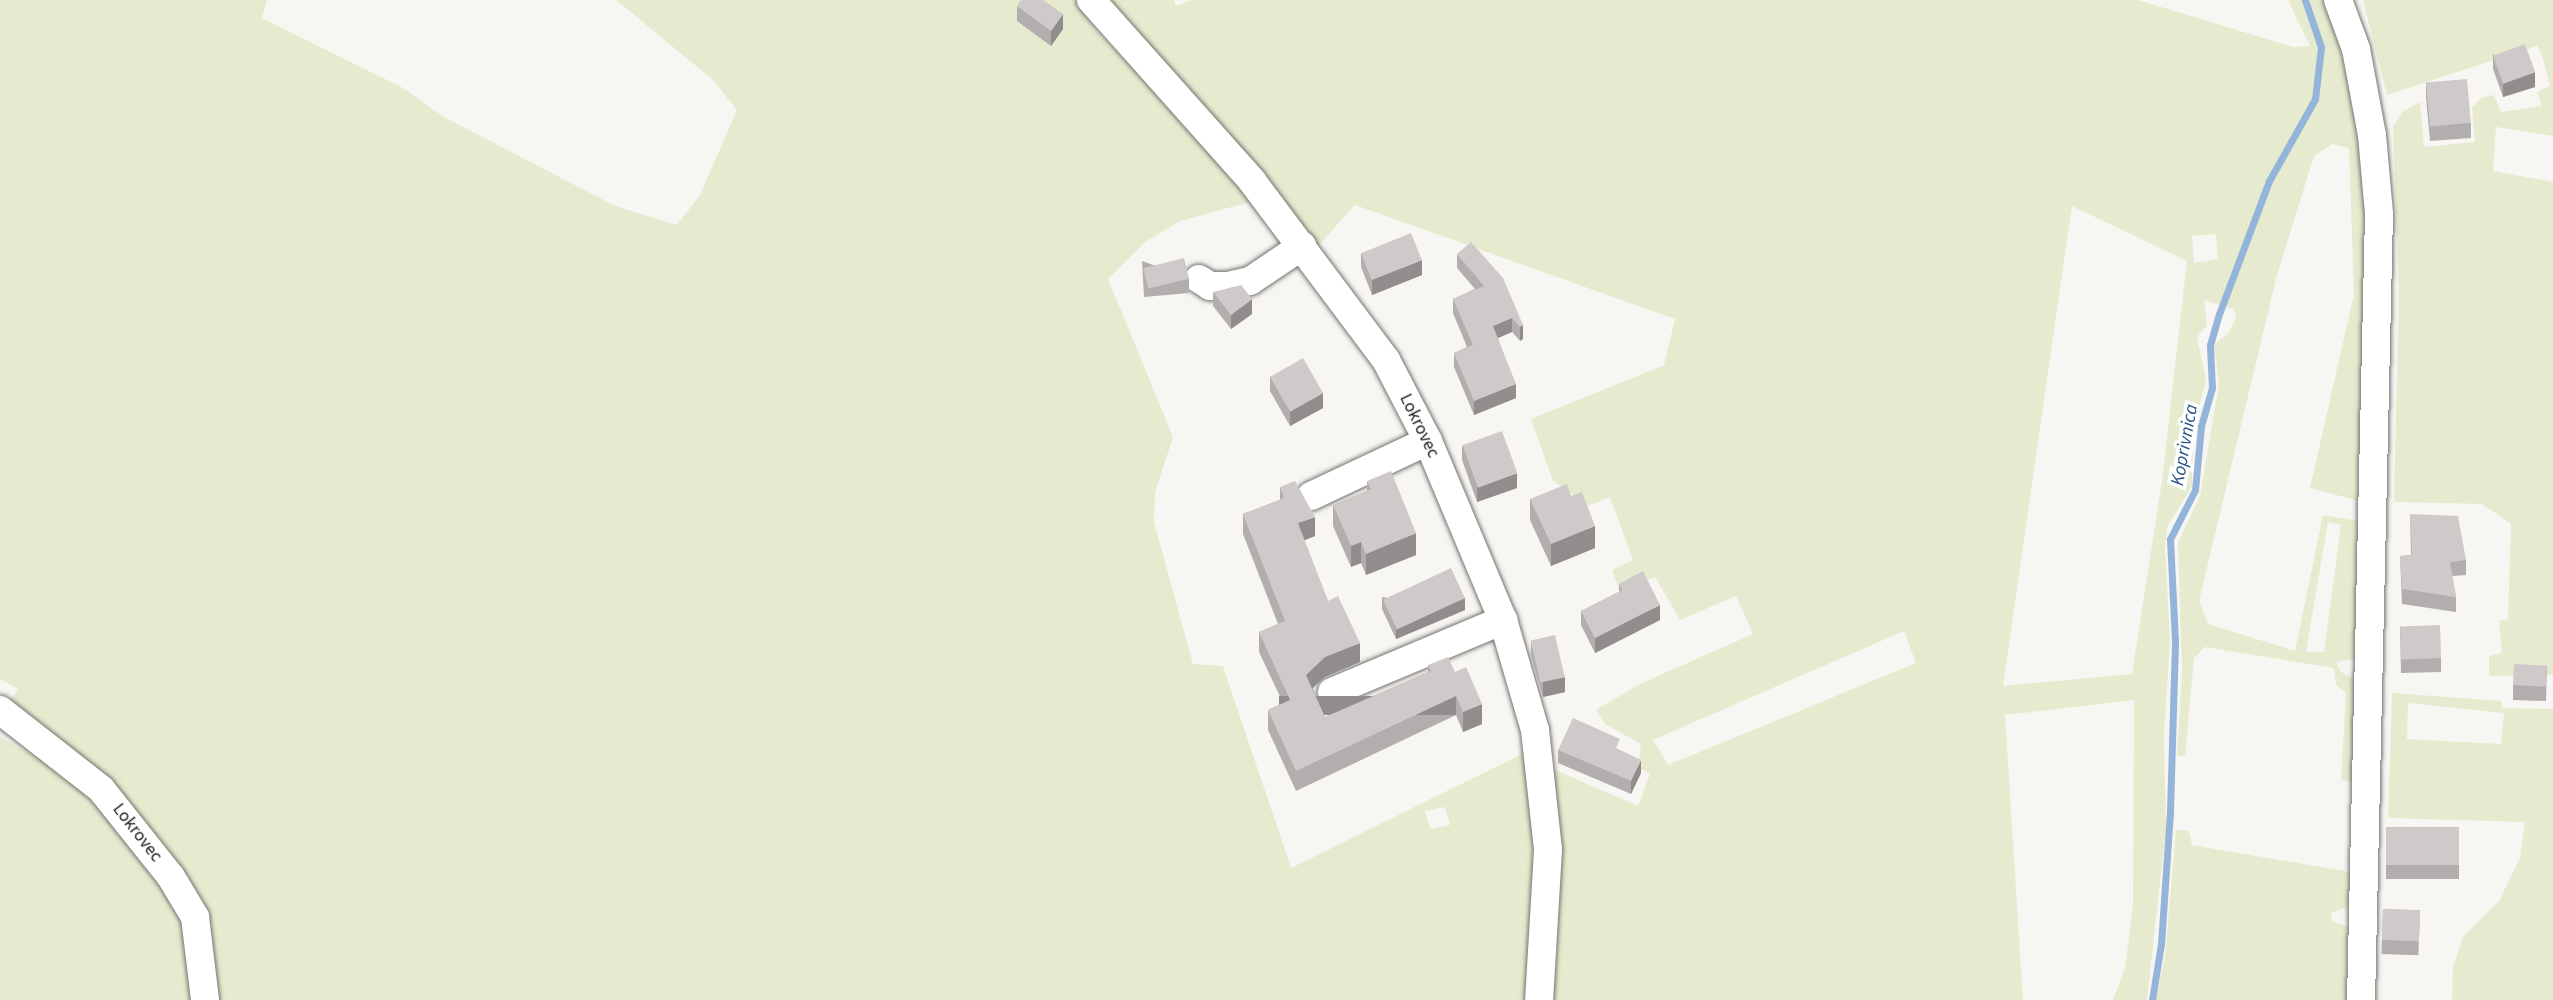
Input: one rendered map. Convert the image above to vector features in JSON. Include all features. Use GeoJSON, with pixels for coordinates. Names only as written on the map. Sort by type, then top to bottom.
{"type":"FeatureCollection","features":[{"type":"Feature","properties":{"kind":"street","name":"Lokrovec"},"geometry":{"type":"LineString","coordinates":[[1091,0],[1116,32],[1190,106],[1302,246],[1386,360],[1428,441],[1503,620],[1535,730],[1548,850],[1539,1000]]}},
{"type":"Feature","properties":{"kind":"street"},"geometry":{"type":"LineString","coordinates":[[2338,0],[2356,49],[2372,135],[2379,214],[2361,1000]]}},
{"type":"Feature","properties":{"kind":"street"},"geometry":{"type":"LineString","coordinates":[[1199,279],[1210,286],[1228,286],[1250,281],[1302,246]]}},
{"type":"Feature","properties":{"kind":"street"},"geometry":{"type":"LineString","coordinates":[[1311,496],[1428,441]]}},
{"type":"Feature","properties":{"kind":"street"},"geometry":{"type":"LineString","coordinates":[[1332,692],[1503,620]]}},
{"type":"Feature","properties":{"kind":"street","name":"Lokrovec"},"geometry":{"type":"LineString","coordinates":[[0,710],[101,789],[171,877],[195,917],[205,1000]]}},
{"type":"Feature","properties":{"kind":"green space"},"geometry":{"type":"Polygon","coordinates":[[[0,0],[267,0],[262,18],[403,88],[444,117],[615,206],[677,225],[700,195],[737,110],[713,80],[616,0],[1075,0],[1100,35],[1224,161],[1250,202],[1180,221],[1145,242],[1108,279],[1173,437],[1155,492],[1154,522],[1193,664],[1223,666],[1291,868],[1526,752],[1535,829],[1535,911],[1525,1000],[213,1000],[203,921],[25,718],[11,699],[18,689],[0,679],[0,0]],[[1445,807],[1425,811],[1430,829],[1450,825],[1445,807]]]}},
{"type":"Feature","properties":{"kind":"green space"},"geometry":{"type":"Polygon","coordinates":[[[1102,0],[1174,0],[1176,6],[1192,0],[2138,0],[2293,47],[2310,46],[2288,0],[2326,0],[2352,91],[2365,213],[2359,501],[2310,488],[2354,294],[2349,148],[2332,144],[2314,156],[2277,275],[2199,601],[2208,624],[2295,651],[2323,515],[2359,521],[2356,659],[2336,662],[2340,671],[2355,681],[2353,782],[2341,780],[2346,693],[2336,685],[2334,668],[2205,647],[2194,658],[2185,756],[2177,756],[2182,670],[2178,542],[2200,496],[2219,384],[2214,344],[2228,334],[2236,318],[2234,309],[2204,300],[2207,325],[2197,337],[2206,380],[2193,430],[2192,487],[2168,525],[2165,547],[2170,641],[2164,735],[2166,828],[2147,1000],[2113,1000],[2125,968],[2133,905],[2134,700],[2005,715],[2023,1000],[1551,1000],[1553,769],[1638,806],[1650,774],[1638,767],[1641,744],[1605,724],[1596,710],[1642,683],[1753,634],[1736,596],[1680,620],[1655,577],[1620,591],[1612,570],[1633,560],[1610,497],[1580,509],[1575,496],[1553,481],[1531,419],[1664,365],[1675,319],[1355,205],[1318,246],[1272,186],[1102,0]],[[2072,206],[2003,686],[2132,674],[2162,481],[2187,261],[2072,206]],[[2216,234],[2192,236],[2194,263],[2218,259],[2216,234]],[[2328,522],[2306,652],[2324,652],[2341,525],[2328,522]],[[1904,631],[1653,740],[1668,765],[1916,663],[1904,631]]]}},
{"type":"Feature","properties":{"kind":"green space"},"geometry":{"type":"Polygon","coordinates":[[[2363,0],[2553,0],[2553,136],[2496,127],[2493,171],[2553,182],[2553,675],[2489,676],[2489,656],[2502,653],[2499,621],[2508,619],[2511,524],[2482,504],[2394,502],[2399,293],[2393,127],[2402,112],[2420,102],[2424,147],[2475,142],[2472,107],[2483,97],[2494,95],[2501,112],[2542,106],[2537,92],[2550,86],[2542,55],[2537,46],[2387,95],[2363,0]]]}},
{"type":"Feature","properties":{"kind":"green space"},"geometry":{"type":"Polygon","coordinates":[[[2392,693],[2501,701],[2502,708],[2553,709],[2553,1000],[2452,1000],[2453,967],[2463,937],[2499,901],[2520,858],[2525,822],[2388,818],[2392,693]],[[2408,703],[2407,739],[2501,744],[2504,713],[2408,703]]]}},
{"type":"Feature","properties":{"kind":"green space"},"geometry":{"type":"Polygon","coordinates":[[[0,737],[93,789],[187,924],[198,1000],[0,1000],[0,737]]]}},
{"type":"Feature","properties":{"kind":"green space"},"geometry":{"type":"Polygon","coordinates":[[[2176,830],[2189,831],[2192,845],[2350,872],[2349,906],[2331,913],[2332,921],[2348,927],[2346,1000],[2156,1000],[2165,956],[2176,830]]]}},
{"type":"Feature","properties":{"kind":"building"},"geometry":{"type":"Polygon","coordinates":[[[1021,0],[1043,0],[1063,14],[1051,31],[1017,6],[1021,0]]]}},
{"type":"Feature","properties":{"kind":"building"},"geometry":{"type":"Polygon","coordinates":[[[2525,44],[2535,72],[2503,84],[2493,56],[2525,44]]]}},
{"type":"Feature","properties":{"kind":"building"},"geometry":{"type":"Polygon","coordinates":[[[2467,79],[2471,123],[2430,126],[2426,83],[2467,79]]]}},
{"type":"Feature","properties":{"kind":"building"},"geometry":{"type":"Polygon","coordinates":[[[1411,233],[1422,260],[1372,280],[1361,253],[1411,233]]]}},
{"type":"Feature","properties":{"kind":"building"},"geometry":{"type":"Polygon","coordinates":[[[1471,242],[1503,278],[1523,325],[1520,327],[1512,318],[1493,326],[1516,384],[1474,401],[1454,353],[1473,345],[1453,299],[1484,286],[1457,254],[1471,242]]]}},
{"type":"Feature","properties":{"kind":"building"},"geometry":{"type":"Polygon","coordinates":[[[1184,258],[1189,278],[1148,289],[1143,268],[1184,258]]]}},
{"type":"Feature","properties":{"kind":"building"},"geometry":{"type":"Polygon","coordinates":[[[1241,285],[1252,299],[1231,315],[1213,292],[1241,285]]]}},
{"type":"Feature","properties":{"kind":"building"},"geometry":{"type":"Polygon","coordinates":[[[1303,358],[1323,393],[1290,412],[1270,377],[1303,358]]]}},
{"type":"Feature","properties":{"kind":"building"},"geometry":{"type":"Polygon","coordinates":[[[1502,431],[1517,473],[1478,488],[1463,445],[1502,431]]]}},
{"type":"Feature","properties":{"kind":"building"},"geometry":{"type":"Polygon","coordinates":[[[1391,471],[1416,533],[1366,554],[1361,542],[1351,546],[1333,505],[1371,489],[1367,481],[1391,471]]]}},
{"type":"Feature","properties":{"kind":"building"},"geometry":{"type":"Polygon","coordinates":[[[1295,481],[1315,517],[1298,523],[1328,601],[1338,596],[1360,643],[1325,657],[1306,675],[1325,717],[1431,671],[1428,665],[1448,657],[1455,672],[1466,667],[1482,704],[1463,712],[1456,696],[1296,771],[1268,710],[1290,700],[1259,632],[1285,621],[1243,514],[1284,498],[1280,487],[1295,481]]]}},
{"type":"Feature","properties":{"kind":"building"},"geometry":{"type":"Polygon","coordinates":[[[1567,484],[1571,496],[1582,492],[1595,526],[1551,544],[1530,499],[1567,484]]]}},
{"type":"Feature","properties":{"kind":"building"},"geometry":{"type":"Polygon","coordinates":[[[2410,514],[2458,516],[2466,560],[2450,562],[2456,597],[2402,589],[2400,556],[2412,555],[2410,514]]]}},
{"type":"Feature","properties":{"kind":"building"},"geometry":{"type":"Polygon","coordinates":[[[1451,568],[1465,598],[1397,630],[1383,600],[1451,568]]]}},
{"type":"Feature","properties":{"kind":"building"},"geometry":{"type":"Polygon","coordinates":[[[1643,571],[1660,605],[1595,638],[1581,611],[1622,590],[1619,584],[1643,571]]]}},
{"type":"Feature","properties":{"kind":"building"},"geometry":{"type":"Polygon","coordinates":[[[2440,625],[2441,658],[2401,659],[2400,626],[2440,625]]]}},
{"type":"Feature","properties":{"kind":"building"},"geometry":{"type":"Polygon","coordinates":[[[1555,635],[1565,677],[1540,683],[1531,641],[1555,635]]]}},
{"type":"Feature","properties":{"kind":"building"},"geometry":{"type":"Polygon","coordinates":[[[2514,664],[2547,666],[2546,687],[2513,685],[2514,664]]]}},
{"type":"Feature","properties":{"kind":"building"},"geometry":{"type":"Polygon","coordinates":[[[1573,718],[1620,739],[1616,748],[1641,760],[1631,781],[1558,750],[1573,718]]]}},
{"type":"Feature","properties":{"kind":"building"},"geometry":{"type":"Polygon","coordinates":[[[2386,827],[2459,827],[2459,865],[2386,865],[2386,827]]]}},
{"type":"Feature","properties":{"kind":"building"},"geometry":{"type":"Polygon","coordinates":[[[2383,909],[2420,910],[2419,941],[2382,940],[2383,909]]]}},
{"type":"Feature","properties":{"kind":"waterway","name":"Koprivnica"},"geometry":{"type":"LineString","coordinates":[[2152,1000],[2161,944],[2170,811],[2175,641],[2170,539],[2195,490],[2201,426],[2212,388],[2210,345],[2219,314],[2269,181],[2315,99],[2321,47],[2305,0]]}}]}
